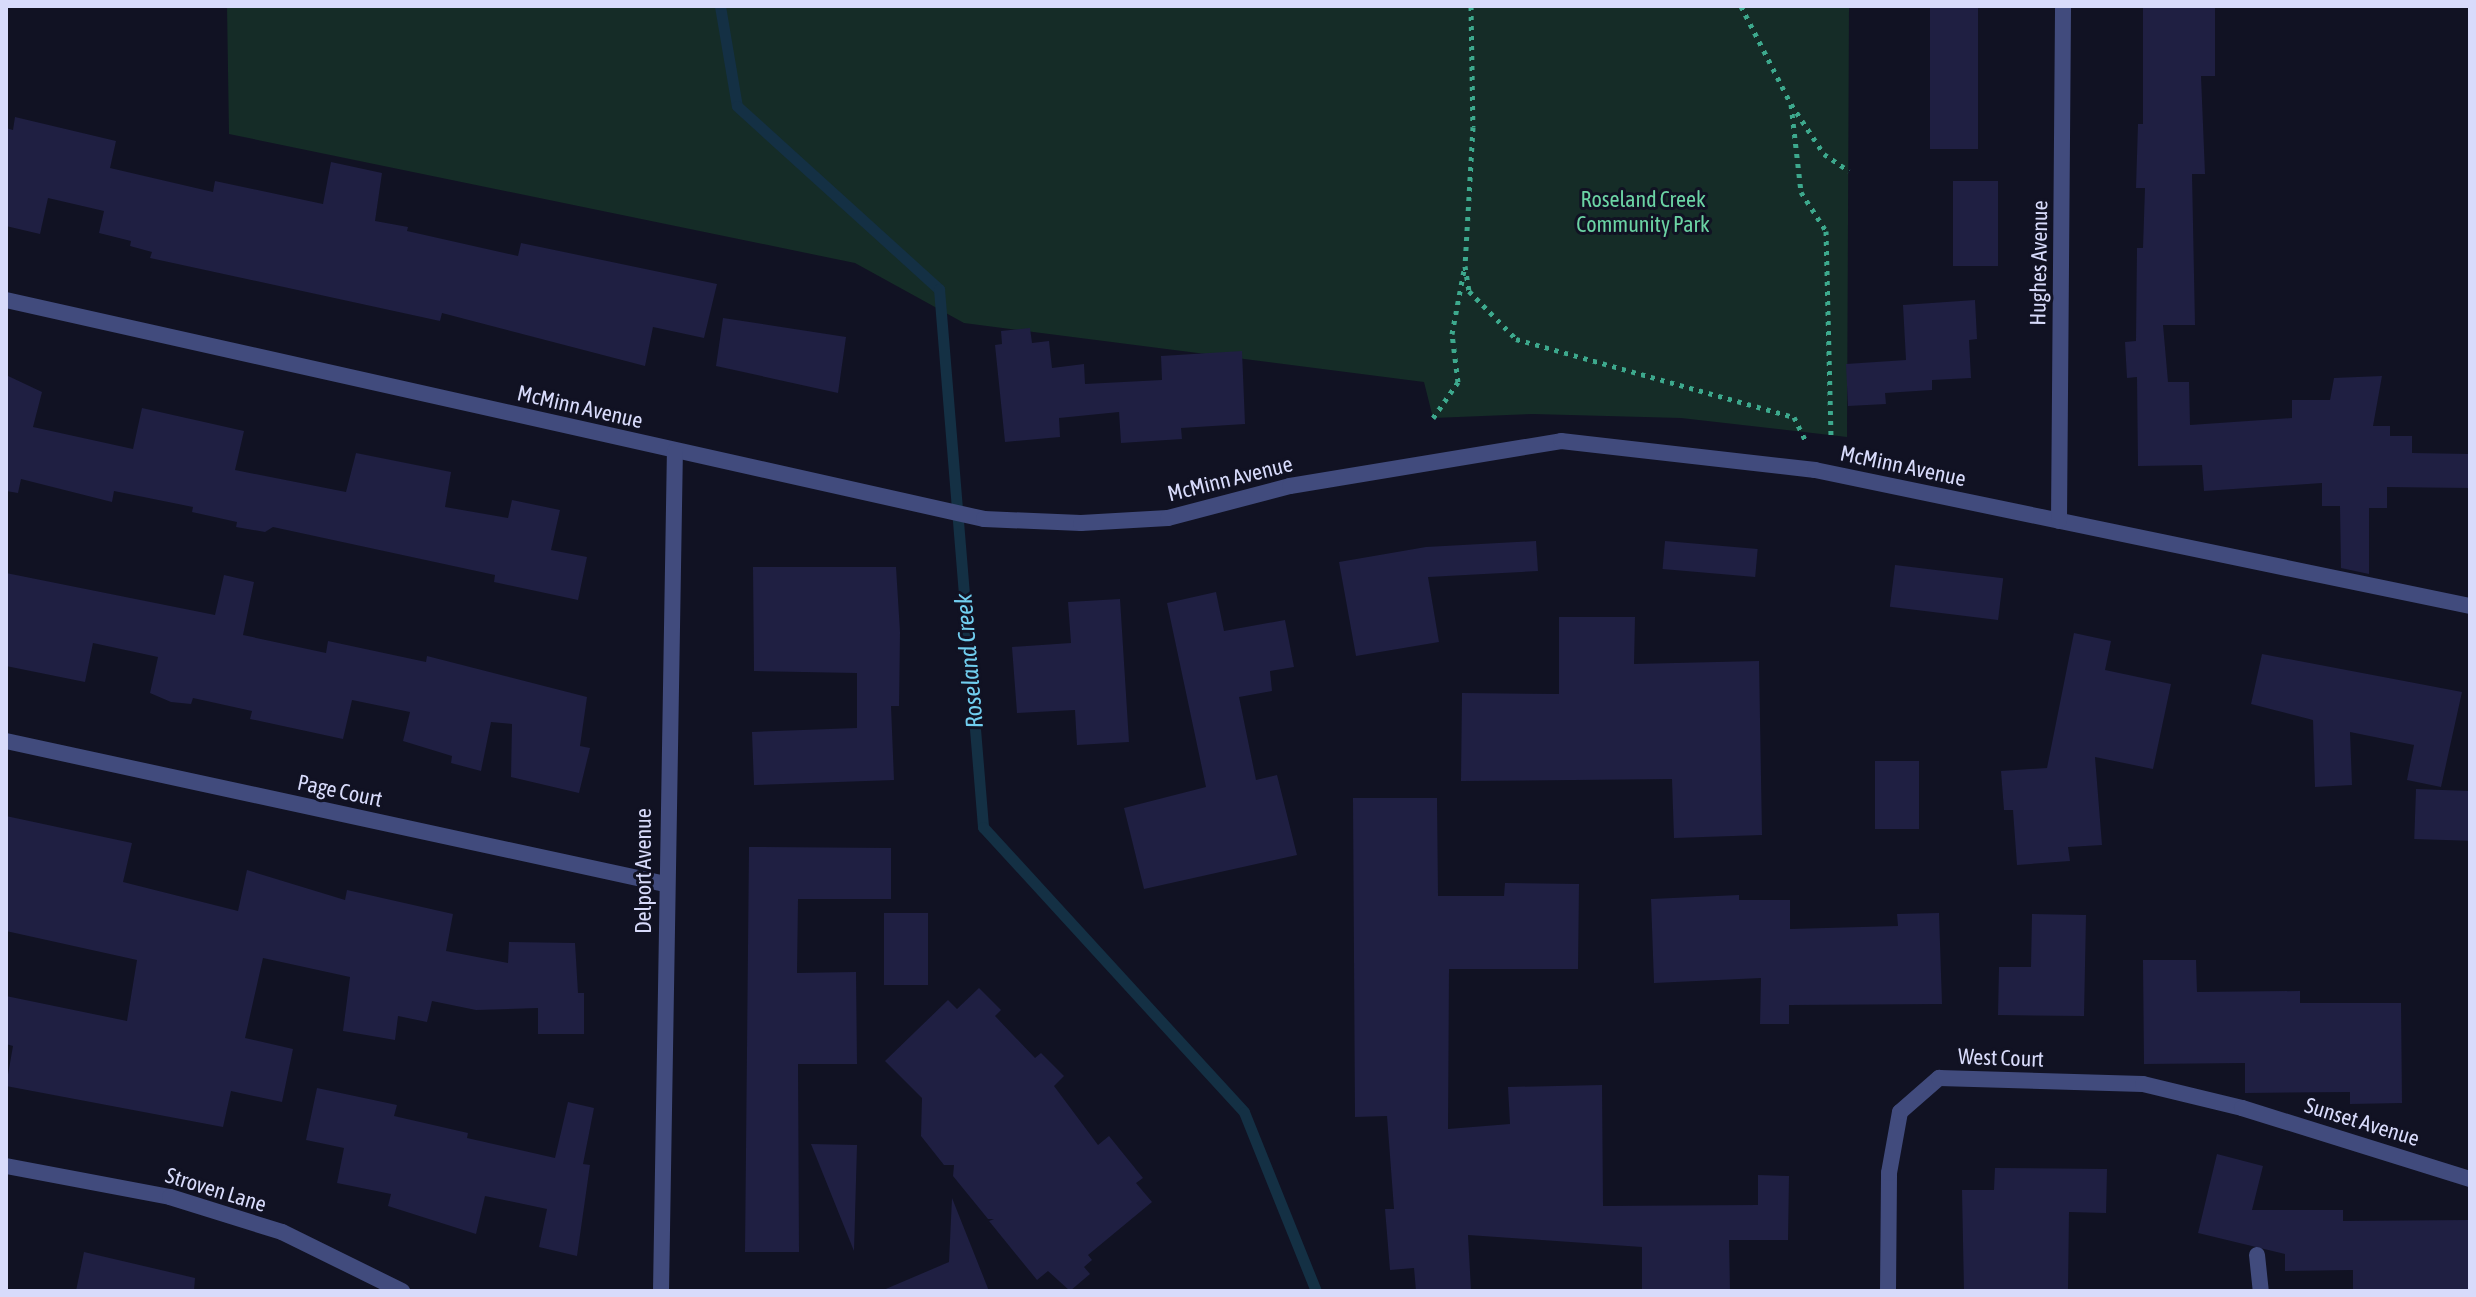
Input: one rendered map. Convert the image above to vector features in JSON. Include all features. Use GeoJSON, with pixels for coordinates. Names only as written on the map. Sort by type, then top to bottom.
{"type":"FeatureCollection","features":[{"type":"Feature","properties":{"kind":"street","name":"Hughes Avenue"},"geometry":{"type":"LineString","coordinates":[[2059,521],[2063,6]]}},
{"type":"Feature","properties":{"kind":"street","name":"McMinn Avenue"},"geometry":{"type":"LineString","coordinates":[[6,300],[984,519],[1081,523],[1168,518],[1290,486],[1561,441],[1815,470],[2470,606]]}},
{"type":"Feature","properties":{"kind":"street","name":"Delport Avenue"},"geometry":{"type":"LineString","coordinates":[[661,1291],[665,884],[675,451]]}},
{"type":"Feature","properties":{"kind":"street","name":"Page Court"},"geometry":{"type":"LineString","coordinates":[[6,741],[665,884]]}},
{"type":"Feature","properties":{"kind":"street","name":"West Court"},"geometry":{"type":"LineString","coordinates":[[1888,1291],[1889,1173],[1900,1112],[1939,1078],[2143,1084],[2242,1108]]}},
{"type":"Feature","properties":{"kind":"street","name":"Sunset Avenue"},"geometry":{"type":"LineString","coordinates":[[2242,1108],[2470,1179]]}},
{"type":"Feature","properties":{"kind":"street","name":"Stroven Lane"},"geometry":{"type":"LineString","coordinates":[[6,1166],[170,1197],[282,1232],[402,1291]]}},
{"type":"Feature","properties":{"kind":"street"},"geometry":{"type":"LineString","coordinates":[[2257,1255],[2261,1291]]}},
{"type":"Feature","properties":{"kind":"path"},"geometry":{"type":"LineString","coordinates":[[1433,418],[1458,382],[1452,334],[1465,266],[1473,127],[1471,6]]}},
{"type":"Feature","properties":{"kind":"path"},"geometry":{"type":"LineString","coordinates":[[1741,6],[1791,104],[1824,154],[1849,171]]}},
{"type":"Feature","properties":{"kind":"path"},"geometry":{"type":"LineString","coordinates":[[1791,104],[1801,192],[1826,231],[1831,276],[1831,435]]}},
{"type":"Feature","properties":{"kind":"path"},"geometry":{"type":"LineString","coordinates":[[1465,266],[1469,291],[1516,339],[1794,417],[1815,470]]}},
{"type":"Feature","properties":{"kind":"green space","name":"Roseland Creek Community Park"},"geometry":{"type":"Polygon","coordinates":[[[227,6],[1849,6],[1847,437],[1681,418],[1533,414],[1433,418],[1424,382],[964,323],[855,263],[229,134],[227,6]]]}},
{"type":"Feature","properties":{"kind":"building"},"geometry":{"type":"Polygon","coordinates":[[[1930,6],[1978,6],[1978,149],[1930,149],[1930,6]]]}},
{"type":"Feature","properties":{"kind":"building"},"geometry":{"type":"Polygon","coordinates":[[[2143,6],[2215,6],[2215,76],[2201,76],[2205,174],[2192,174],[2195,325],[2163,325],[2168,382],[2189,382],[2190,425],[2292,418],[2292,400],[2330,400],[2334,378],[2382,376],[2373,426],[2390,426],[2390,436],[2412,436],[2412,453],[2470,454],[2470,488],[2387,487],[2387,508],[2369,508],[2369,574],[2341,568],[2340,506],[2322,506],[2322,483],[2204,491],[2202,465],[2138,466],[2137,377],[2127,378],[2125,342],[2136,341],[2137,248],[2143,248],[2145,188],[2136,188],[2138,124],[2143,124],[2143,6]]]}},
{"type":"Feature","properties":{"kind":"building"},"geometry":{"type":"Polygon","coordinates":[[[15,117],[116,141],[110,168],[213,192],[215,181],[323,204],[331,162],[382,173],[375,221],[518,256],[521,243],[717,284],[704,338],[653,327],[645,366],[442,313],[440,321],[150,258],[152,252],[130,246],[131,241],[99,233],[104,211],[48,198],[40,234],[6,226],[6,128],[13,130],[15,117]]]}},
{"type":"Feature","properties":{"kind":"building"},"geometry":{"type":"Polygon","coordinates":[[[1953,181],[1998,181],[1998,266],[1953,266],[1953,181]]]}},
{"type":"Feature","properties":{"kind":"building"},"geometry":{"type":"Polygon","coordinates":[[[1975,300],[1977,339],[1969,340],[1971,378],[1932,380],[1932,390],[1885,393],[1886,404],[1848,406],[1846,364],[1906,360],[1903,305],[1975,300]]]}},
{"type":"Feature","properties":{"kind":"building"},"geometry":{"type":"Polygon","coordinates":[[[723,318],[846,337],[838,393],[716,366],[723,318]]]}},
{"type":"Feature","properties":{"kind":"building"},"geometry":{"type":"Polygon","coordinates":[[[1030,328],[1032,343],[1049,341],[1052,368],[1084,364],[1085,384],[1162,380],[1161,356],[1242,351],[1245,424],[1181,428],[1182,439],[1121,443],[1119,412],[1059,418],[1060,437],[1005,442],[995,345],[1002,344],[1001,331],[1030,328]]]}},
{"type":"Feature","properties":{"kind":"building"},"geometry":{"type":"Polygon","coordinates":[[[6,375],[42,392],[33,427],[133,449],[142,408],[244,431],[235,470],[346,492],[356,453],[451,472],[445,507],[508,518],[512,500],[560,510],[551,550],[587,557],[578,600],[494,582],[495,575],[273,527],[265,532],[236,527],[237,522],[192,512],[193,507],[114,491],[112,502],[21,479],[18,493],[6,491],[6,375]]]}},
{"type":"Feature","properties":{"kind":"building"},"geometry":{"type":"Polygon","coordinates":[[[1536,541],[1538,571],[1428,577],[1439,642],[1356,656],[1339,562],[1426,547],[1536,541]]]}},
{"type":"Feature","properties":{"kind":"building"},"geometry":{"type":"Polygon","coordinates":[[[1665,541],[1758,549],[1755,577],[1663,569],[1665,541]]]}},
{"type":"Feature","properties":{"kind":"building"},"geometry":{"type":"Polygon","coordinates":[[[1895,565],[2003,578],[1998,620],[1890,607],[1895,565]]]}},
{"type":"Feature","properties":{"kind":"building"},"geometry":{"type":"Polygon","coordinates":[[[753,567],[896,567],[900,632],[899,706],[891,706],[894,780],[754,785],[752,732],[857,728],[857,673],[754,671],[753,567]]]}},
{"type":"Feature","properties":{"kind":"building"},"geometry":{"type":"Polygon","coordinates":[[[6,573],[215,615],[224,575],[254,582],[243,635],[326,653],[328,641],[426,662],[427,656],[587,697],[580,746],[590,748],[579,793],[511,777],[512,724],[491,722],[481,771],[451,763],[452,756],[403,741],[410,712],[352,700],[343,739],[250,719],[252,711],[193,698],[191,704],[171,702],[150,693],[158,657],[93,643],[85,682],[6,666],[6,573]]]}},
{"type":"Feature","properties":{"kind":"building"},"geometry":{"type":"Polygon","coordinates":[[[1216,592],[1224,631],[1285,620],[1294,667],[1270,671],[1272,691],[1239,697],[1256,780],[1277,775],[1297,855],[1144,889],[1124,808],[1206,787],[1167,603],[1216,592]]]}},
{"type":"Feature","properties":{"kind":"building"},"geometry":{"type":"Polygon","coordinates":[[[1120,599],[1129,742],[1077,745],[1075,710],[1017,713],[1012,647],[1071,643],[1068,602],[1120,599]]]}},
{"type":"Feature","properties":{"kind":"building"},"geometry":{"type":"Polygon","coordinates":[[[1559,617],[1635,617],[1634,664],[1759,661],[1762,835],[1674,838],[1672,779],[1461,781],[1462,693],[1559,694],[1559,617]]]}},
{"type":"Feature","properties":{"kind":"building"},"geometry":{"type":"Polygon","coordinates":[[[2074,633],[2111,641],[2105,670],[2171,684],[2153,769],[2095,757],[2102,845],[2068,847],[2070,861],[2017,865],[2013,810],[2004,810],[2001,771],[2047,768],[2074,633]]]}},
{"type":"Feature","properties":{"kind":"building"},"geometry":{"type":"Polygon","coordinates":[[[2262,654],[2462,692],[2441,787],[2407,780],[2414,745],[2350,732],[2352,785],[2315,787],[2313,720],[2251,704],[2262,654]]]}},
{"type":"Feature","properties":{"kind":"building"},"geometry":{"type":"Polygon","coordinates":[[[1875,761],[1919,761],[1919,829],[1875,829],[1875,761]]]}},
{"type":"Feature","properties":{"kind":"building"},"geometry":{"type":"Polygon","coordinates":[[[2416,789],[2470,791],[2468,841],[2414,839],[2416,789]]]}},
{"type":"Feature","properties":{"kind":"building"},"geometry":{"type":"Polygon","coordinates":[[[1353,798],[1437,798],[1438,896],[1504,896],[1505,883],[1579,884],[1578,969],[1449,969],[1448,1129],[1510,1124],[1508,1087],[1602,1085],[1603,1206],[1758,1205],[1758,1175],[1789,1176],[1788,1240],[1729,1240],[1730,1291],[1642,1291],[1642,1247],[1468,1235],[1471,1290],[1416,1291],[1414,1268],[1390,1270],[1385,1209],[1394,1209],[1387,1116],[1355,1117],[1353,798]]]}},
{"type":"Feature","properties":{"kind":"building"},"geometry":{"type":"Polygon","coordinates":[[[6,816],[132,843],[123,882],[238,911],[247,870],[345,900],[347,890],[453,914],[446,951],[508,963],[509,942],[575,943],[578,993],[584,993],[584,1034],[538,1034],[538,1008],[476,1010],[432,1001],[427,1022],[398,1016],[395,1040],[343,1031],[350,977],[263,958],[245,1038],[293,1049],[282,1102],[231,1091],[223,1127],[6,1086],[13,1046],[6,1044],[6,996],[127,1021],[137,960],[6,931],[6,816]]]}},
{"type":"Feature","properties":{"kind":"building"},"geometry":{"type":"Polygon","coordinates":[[[749,847],[891,848],[891,899],[798,899],[797,973],[856,972],[857,1064],[798,1064],[799,1252],[745,1252],[749,847]]]}},
{"type":"Feature","properties":{"kind":"building"},"geometry":{"type":"Polygon","coordinates":[[[1739,895],[1739,900],[1790,900],[1790,929],[1898,926],[1897,914],[1939,913],[1942,1004],[1789,1005],[1789,1024],[1760,1024],[1761,978],[1654,983],[1651,899],[1739,895]]]}},
{"type":"Feature","properties":{"kind":"building"},"geometry":{"type":"Polygon","coordinates":[[[884,913],[928,913],[928,985],[884,985],[884,913]]]}},
{"type":"Feature","properties":{"kind":"building"},"geometry":{"type":"Polygon","coordinates":[[[2032,914],[2086,915],[2084,1016],[1998,1015],[1999,967],[2031,967],[2032,914]]]}},
{"type":"Feature","properties":{"kind":"building"},"geometry":{"type":"Polygon","coordinates":[[[2143,960],[2196,960],[2197,992],[2300,991],[2300,1003],[2401,1003],[2402,1103],[2350,1104],[2350,1092],[2245,1093],[2245,1063],[2144,1064],[2143,960]]]}},
{"type":"Feature","properties":{"kind":"building"},"geometry":{"type":"Polygon","coordinates":[[[979,988],[1001,1010],[995,1016],[1035,1058],[1041,1053],[1064,1076],[1054,1086],[1098,1145],[1109,1136],[1143,1178],[1136,1183],[1152,1202],[1088,1255],[1092,1260],[1084,1267],[1090,1274],[1070,1291],[1048,1271],[1037,1280],[989,1221],[994,1219],[988,1219],[953,1176],[954,1165],[944,1165],[921,1136],[922,1098],[885,1061],[948,1000],[957,1009],[979,988]]]}},
{"type":"Feature","properties":{"kind":"building"},"geometry":{"type":"Polygon","coordinates":[[[317,1088],[397,1105],[394,1116],[468,1133],[467,1138],[555,1158],[568,1102],[594,1108],[583,1164],[590,1165],[577,1256],[539,1247],[547,1209],[485,1196],[476,1234],[388,1206],[391,1194],[337,1183],[344,1148],[306,1140],[317,1088]]]}},
{"type":"Feature","properties":{"kind":"building"},"geometry":{"type":"Polygon","coordinates":[[[811,1144],[857,1145],[854,1251],[811,1144]]]}},
{"type":"Feature","properties":{"kind":"building"},"geometry":{"type":"Polygon","coordinates":[[[2217,1154],[2263,1166],[2252,1210],[2343,1210],[2343,1221],[2470,1220],[2470,1291],[2353,1291],[2353,1270],[2285,1271],[2285,1254],[2198,1233],[2217,1154]]]}},
{"type":"Feature","properties":{"kind":"building"},"geometry":{"type":"Polygon","coordinates":[[[1995,1168],[2107,1169],[2106,1213],[2069,1212],[2068,1289],[1964,1291],[1962,1190],[1994,1190],[1995,1168]]]}},
{"type":"Feature","properties":{"kind":"building"},"geometry":{"type":"Polygon","coordinates":[[[952,1198],[989,1291],[881,1291],[949,1262],[952,1198]]]}},
{"type":"Feature","properties":{"kind":"building"},"geometry":{"type":"Polygon","coordinates":[[[84,1252],[195,1278],[194,1291],[76,1291],[84,1252]]]}},
{"type":"Feature","properties":{"kind":"waterway","name":"Roseland Creek"},"geometry":{"type":"LineString","coordinates":[[720,6],[737,106],[939,289],[983,827],[1244,1112],[1316,1291]]}}]}
